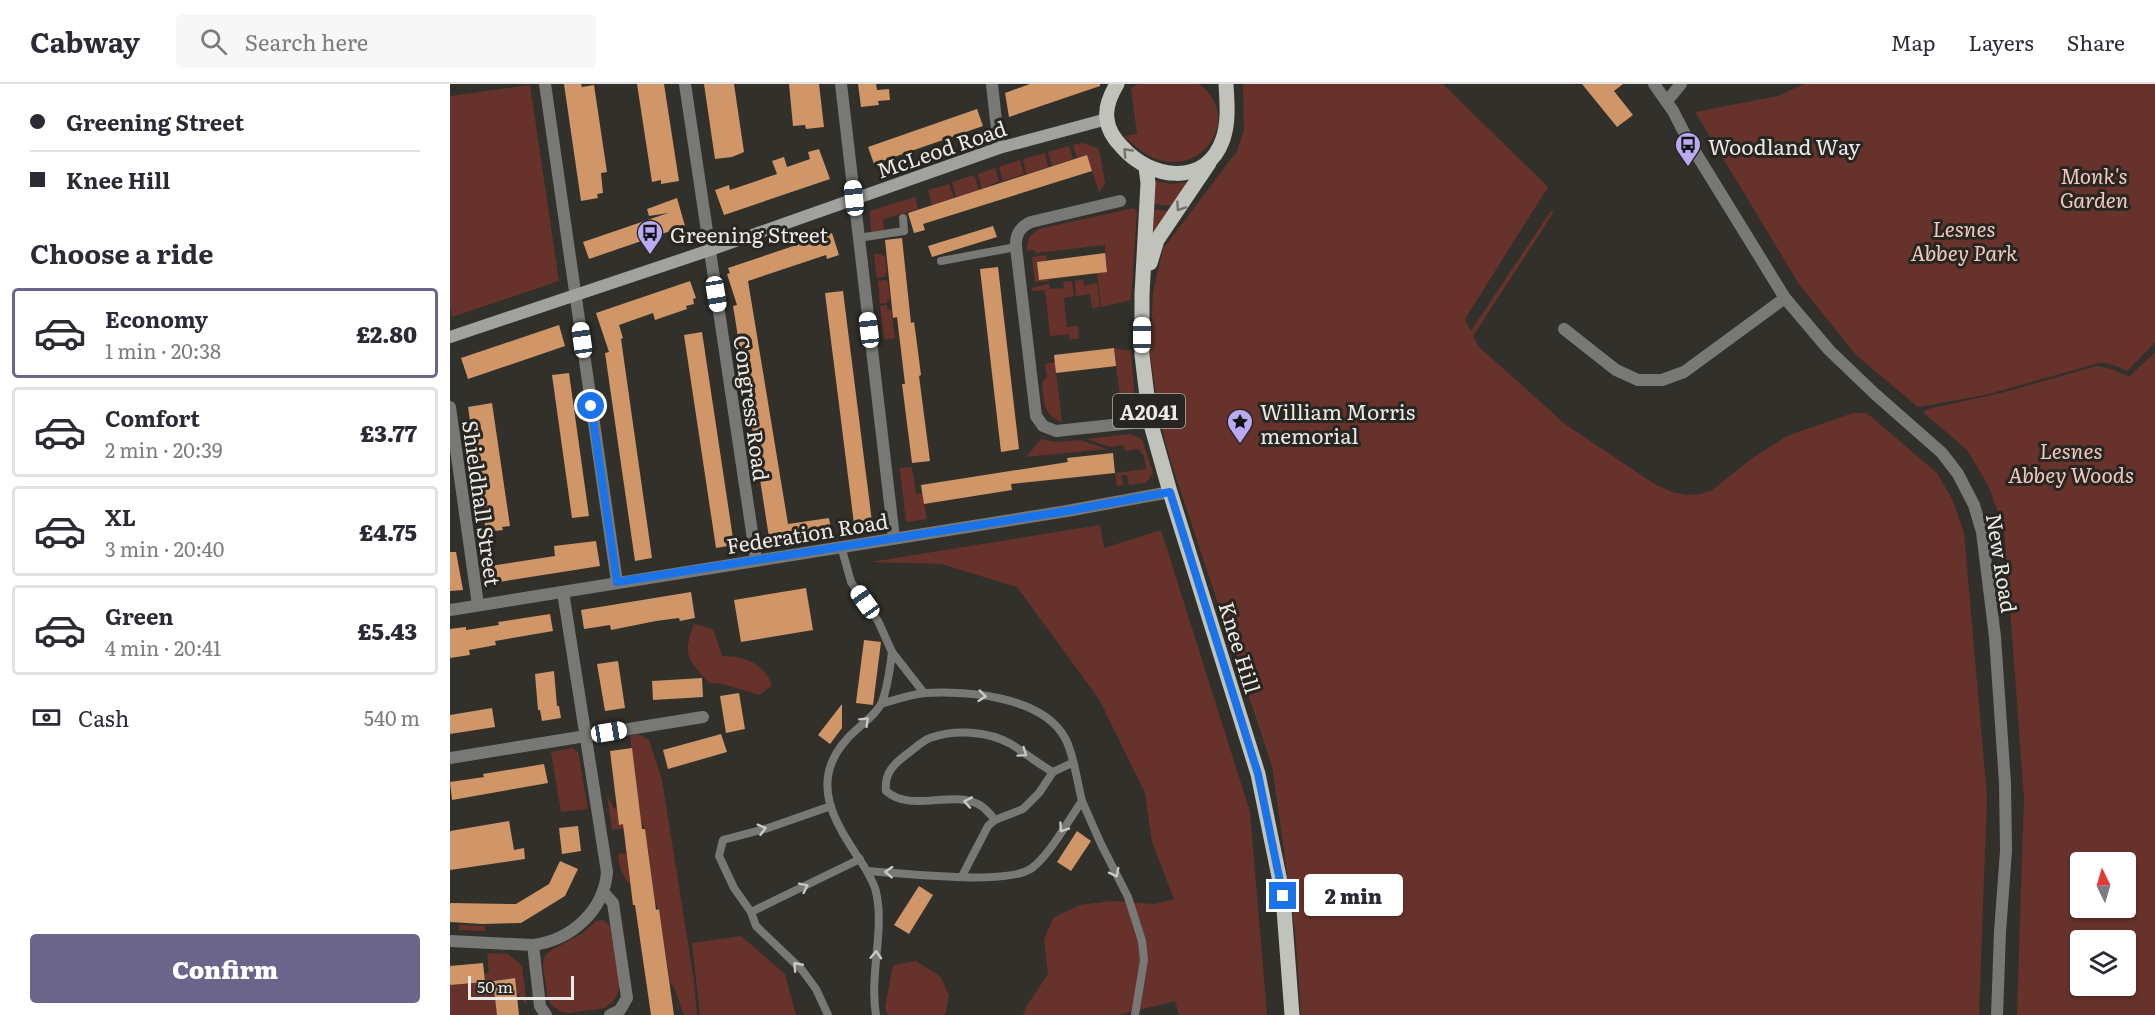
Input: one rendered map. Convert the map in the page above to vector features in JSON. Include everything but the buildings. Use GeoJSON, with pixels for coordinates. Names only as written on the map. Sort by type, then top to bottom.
{"type":"FeatureCollection","features":[{"type":"Feature","properties":{"kind":"main road"},"geometry":{"type":"LineString","coordinates":[[1117,84],[1110,97],[1107,119],[1111,134],[1136,161],[1146,167],[1172,174],[1188,172],[1212,158]]}},
{"type":"Feature","properties":{"kind":"main road","name":"Knee Hill"},"geometry":{"type":"LineString","coordinates":[[1142,294],[1157,240],[1222,141],[1227,125],[1223,87]]}},
{"type":"Feature","properties":{"kind":"main road","name":"McLeod Road"},"geometry":{"type":"LineString","coordinates":[[450,338],[710,250],[999,148],[1107,119]]}},
{"type":"Feature","properties":{"kind":"main road","name":"Knee Hill"},"geometry":{"type":"LineString","coordinates":[[1146,167],[1148,183],[1142,294],[1142,355],[1150,421],[1258,774],[1283,896],[1292,1015]]}},
{"type":"Feature","properties":{"kind":"street"},"geometry":{"type":"LineString","coordinates":[[545,84],[617,582]]}},
{"type":"Feature","properties":{"kind":"street","name":"Congress Road"},"geometry":{"type":"LineString","coordinates":[[685,84],[756,559]]}},
{"type":"Feature","properties":{"kind":"street"},"geometry":{"type":"LineString","coordinates":[[841,84],[894,538]]}},
{"type":"Feature","properties":{"kind":"street"},"geometry":{"type":"LineString","coordinates":[[992,84],[999,148]]}},
{"type":"Feature","properties":{"kind":"street","name":"New Road"},"geometry":{"type":"LineString","coordinates":[[1654,84],[1667,101],[1689,142],[1785,298],[1829,350],[1941,453],[1958,474],[1976,514],[1984,550],[1995,637],[2005,783],[2006,851],[1997,1015]]}},
{"type":"Feature","properties":{"kind":"street"},"geometry":{"type":"LineString","coordinates":[[1667,101],[1681,84]]}},
{"type":"Feature","properties":{"kind":"street"},"geometry":{"type":"LineString","coordinates":[[1120,201],[1031,222],[1020,229],[1016,247],[1036,416],[1042,426],[1056,431],[1150,421]]}},
{"type":"Feature","properties":{"kind":"street"},"geometry":{"type":"LineString","coordinates":[[1564,329],[1616,370],[1638,380],[1662,380],[1684,372],[1785,298]]}},
{"type":"Feature","properties":{"kind":"street","name":"Shieldhall Street"},"geometry":{"type":"LineString","coordinates":[[450,407],[478,605]]}},
{"type":"Feature","properties":{"kind":"street","name":"Federation Road"},"geometry":{"type":"LineString","coordinates":[[450,610],[1170,492]]}},
{"type":"Feature","properties":{"kind":"street"},"geometry":{"type":"LineString","coordinates":[[450,941],[533,945],[555,939],[586,920],[603,892],[607,872],[563,592]]}},
{"type":"Feature","properties":{"kind":"street"},"geometry":{"type":"LineString","coordinates":[[450,758],[704,717]]}},
{"type":"Feature","properties":{"kind":"street"},"geometry":{"type":"LineString","coordinates":[[603,892],[613,903],[627,998],[620,1010],[610,1015]]}},
{"type":"Feature","properties":{"kind":"street"},"geometry":{"type":"LineString","coordinates":[[533,945],[540,1006],[546,1015]]}},
{"type":"Feature","properties":{"kind":"lane"},"geometry":{"type":"LineString","coordinates":[[858,238],[904,231],[903,218]]}},
{"type":"Feature","properties":{"kind":"lane"},"geometry":{"type":"LineString","coordinates":[[941,261],[1016,247]]}},
{"type":"Feature","properties":{"kind":"lane"},"geometry":{"type":"LineString","coordinates":[[841,546],[851,582],[878,621],[892,652],[924,693]]}},
{"type":"Feature","properties":{"kind":"lane"},"geometry":{"type":"LineString","coordinates":[[875,1015],[878,906],[876,890],[860,859],[836,822],[827,783],[834,757],[846,740],[881,704],[892,652]]}},
{"type":"Feature","properties":{"kind":"lane"},"geometry":{"type":"LineString","coordinates":[[881,704],[924,693],[989,696],[1011,701],[1035,711],[1052,723],[1065,738],[1082,801],[1128,897],[1143,941],[1144,960],[1135,1015]]}},
{"type":"Feature","properties":{"kind":"lane"},"geometry":{"type":"LineString","coordinates":[[995,820],[984,807],[977,803],[963,800],[904,801],[893,798],[886,791],[887,774],[895,763],[927,739],[945,734],[962,733],[994,736],[1053,772]]}},
{"type":"Feature","properties":{"kind":"lane"},"geometry":{"type":"LineString","coordinates":[[962,876],[988,826],[995,820],[1023,809],[1039,793],[1053,772],[1072,763]]}},
{"type":"Feature","properties":{"kind":"lane"},"geometry":{"type":"LineString","coordinates":[[867,871],[962,876],[1008,877],[1019,875],[1040,861],[1082,801]]}},
{"type":"Feature","properties":{"kind":"lane"},"geometry":{"type":"LineString","coordinates":[[828,1015],[816,989],[802,970],[777,944],[760,931],[751,912],[734,888],[719,856],[723,840],[768,828],[831,806]]}},
{"type":"Feature","properties":{"kind":"lane"},"geometry":{"type":"LineString","coordinates":[[751,912],[860,859]]}},
{"type":"Feature","properties":{"kind":"green space"},"geometry":{"type":"Polygon","coordinates":[[[1138,84],[1199,84],[1213,100],[1218,118],[1214,136],[1204,150],[1188,160],[1169,162],[1147,155],[1125,136],[1137,134],[1131,88],[1138,84]]]}},
{"type":"Feature","properties":{"kind":"green space"},"geometry":{"type":"Polygon","coordinates":[[[1243,84],[1443,84],[1548,187],[1465,319],[1471,331],[1550,212],[1554,212],[1473,336],[1479,347],[1565,424],[1653,483],[1672,492],[1688,495],[1701,494],[1712,490],[1754,457],[1787,436],[1853,413],[1867,413],[1937,473],[1953,501],[1964,533],[1987,797],[1979,1015],[1301,1015],[1295,930],[1272,766],[1171,462],[1160,422],[1150,354],[1153,292],[1163,249],[1237,151],[1244,130],[1243,84]]]}},
{"type":"Feature","properties":{"kind":"green space","name":"Lesnes Abbey Park"},"geometry":{"type":"Polygon","coordinates":[[[1804,84],[2155,84],[2155,343],[2127,371],[2110,364],[2096,363],[1985,395],[1918,407],[1856,355],[1799,284],[1695,112],[1778,96],[1804,84]]]}},
{"type":"Feature","properties":{"kind":"green space"},"geometry":{"type":"Polygon","coordinates":[[[530,85],[559,281],[452,317],[450,306],[450,96],[530,85]]]}},
{"type":"Feature","properties":{"kind":"green space"},"geometry":{"type":"Polygon","coordinates":[[[1083,143],[1099,149],[1105,183],[1099,192],[1087,155],[1077,158],[1073,145],[1083,143]]]}},
{"type":"Feature","properties":{"kind":"green space"},"geometry":{"type":"Polygon","coordinates":[[[1069,146],[1073,159],[1052,166],[1048,152],[1069,146]]]}},
{"type":"Feature","properties":{"kind":"green space"},"geometry":{"type":"Polygon","coordinates":[[[1045,153],[1048,167],[1026,174],[1023,159],[1045,153]]]}},
{"type":"Feature","properties":{"kind":"green space"},"geometry":{"type":"Polygon","coordinates":[[[1020,160],[1024,174],[1003,181],[999,167],[1020,160]]]}},
{"type":"Feature","properties":{"kind":"green space"},"geometry":{"type":"Polygon","coordinates":[[[995,168],[999,181],[982,189],[978,174],[995,168]]]}},
{"type":"Feature","properties":{"kind":"green space"},"geometry":{"type":"Polygon","coordinates":[[[974,175],[979,190],[956,197],[952,182],[974,175]]]}},
{"type":"Feature","properties":{"kind":"green space"},"geometry":{"type":"Polygon","coordinates":[[[1155,181],[1171,184],[1187,182],[1173,206],[1153,204],[1155,181]]]}},
{"type":"Feature","properties":{"kind":"green space"},"geometry":{"type":"Polygon","coordinates":[[[949,184],[954,198],[932,205],[928,190],[949,184]]]}},
{"type":"Feature","properties":{"kind":"green space"},"geometry":{"type":"Polygon","coordinates":[[[915,197],[918,209],[883,219],[884,230],[871,232],[870,211],[915,197]]]}},
{"type":"Feature","properties":{"kind":"green space"},"geometry":{"type":"Polygon","coordinates":[[[1134,208],[1137,211],[1131,300],[1101,307],[1097,273],[1105,253],[1105,245],[1036,253],[1034,250],[1026,251],[1029,237],[1039,229],[1134,208]]]}},
{"type":"Feature","properties":{"kind":"green space"},"geometry":{"type":"Polygon","coordinates":[[[1152,209],[1169,211],[1153,233],[1149,233],[1152,209]]]}},
{"type":"Feature","properties":{"kind":"green space"},"geometry":{"type":"Polygon","coordinates":[[[874,254],[885,256],[887,273],[885,277],[877,278],[874,254]]]}},
{"type":"Feature","properties":{"kind":"green space"},"geometry":{"type":"Polygon","coordinates":[[[1046,255],[1047,260],[1037,262],[1039,280],[1049,279],[1049,281],[1035,282],[1032,257],[1046,255]]]}},
{"type":"Feature","properties":{"kind":"green space"},"geometry":{"type":"Polygon","coordinates":[[[1083,279],[1084,285],[1097,283],[1100,307],[1092,308],[1090,294],[1076,296],[1075,281],[1083,279]]]}},
{"type":"Feature","properties":{"kind":"green space"},"geometry":{"type":"Polygon","coordinates":[[[878,281],[888,282],[890,299],[887,303],[880,304],[878,281]]]}},
{"type":"Feature","properties":{"kind":"green space"},"geometry":{"type":"Polygon","coordinates":[[[1072,281],[1074,296],[1064,298],[1067,327],[1078,326],[1079,338],[1070,340],[1069,334],[1050,336],[1045,290],[1032,291],[1032,288],[1049,284],[1050,289],[1064,288],[1063,282],[1072,281]]]}},
{"type":"Feature","properties":{"kind":"green space"},"geometry":{"type":"Polygon","coordinates":[[[887,305],[887,309],[891,309],[895,338],[884,340],[880,306],[887,305]]]}},
{"type":"Feature","properties":{"kind":"green space"},"geometry":{"type":"Polygon","coordinates":[[[1114,348],[1131,351],[1135,404],[1122,413],[1114,348]]]}},
{"type":"Feature","properties":{"kind":"green space","name":"Lesnes Abbey Woods"},"geometry":{"type":"Polygon","coordinates":[[[2155,352],[2155,1015],[2017,1015],[2024,797],[2004,528],[1988,485],[1967,450],[1923,412],[2097,366],[2112,369],[2129,377],[2155,352]]]}},
{"type":"Feature","properties":{"kind":"green space"},"geometry":{"type":"Polygon","coordinates":[[[1055,362],[1062,422],[1048,412],[1043,395],[1042,383],[1047,377],[1045,364],[1055,362]]]}},
{"type":"Feature","properties":{"kind":"green space"},"geometry":{"type":"Polygon","coordinates":[[[1130,434],[1142,439],[1153,473],[1146,483],[1129,485],[1127,475],[1121,475],[1123,484],[1117,487],[1115,473],[1146,469],[1144,456],[1138,449],[1125,451],[1124,445],[1110,447],[1087,439],[1130,434]]]}},
{"type":"Feature","properties":{"kind":"green space"},"geometry":{"type":"Polygon","coordinates":[[[1041,439],[1055,442],[1080,440],[1107,449],[1026,457],[1041,439]]]}},
{"type":"Feature","properties":{"kind":"green space"},"geometry":{"type":"Polygon","coordinates":[[[900,468],[912,468],[916,494],[922,493],[927,519],[906,521],[900,468]]]}},
{"type":"Feature","properties":{"kind":"green space"},"geometry":{"type":"Polygon","coordinates":[[[1100,525],[1104,548],[1161,530],[1250,812],[1267,1015],[1179,1015],[1175,1001],[1119,1015],[1023,1015],[1048,974],[1044,940],[1053,918],[1079,905],[1112,901],[1155,904],[1174,899],[1152,842],[1145,793],[1099,699],[1017,587],[941,564],[871,562],[1100,525]]]}},
{"type":"Feature","properties":{"kind":"green space"},"geometry":{"type":"Polygon","coordinates":[[[694,624],[713,629],[722,656],[738,657],[753,662],[769,678],[772,686],[759,695],[723,684],[709,683],[689,656],[688,643],[694,624]]]}},
{"type":"Feature","properties":{"kind":"green space"},"geometry":{"type":"Polygon","coordinates":[[[638,734],[649,740],[662,780],[694,981],[697,1015],[684,1015],[670,982],[659,909],[655,902],[645,829],[641,822],[630,736],[638,734]]]}},
{"type":"Feature","properties":{"kind":"green space"},"geometry":{"type":"Polygon","coordinates":[[[572,748],[578,752],[588,809],[561,812],[551,752],[572,748]]]}},
{"type":"Feature","properties":{"kind":"green space"},"geometry":{"type":"Polygon","coordinates":[[[607,795],[614,808],[617,809],[619,824],[628,824],[625,828],[612,830],[607,795]]]}},
{"type":"Feature","properties":{"kind":"green space"},"geometry":{"type":"Polygon","coordinates":[[[626,853],[630,882],[628,883],[620,868],[618,854],[626,853]]]}},
{"type":"Feature","properties":{"kind":"green space"},"geometry":{"type":"Polygon","coordinates":[[[603,920],[610,926],[620,987],[615,999],[605,1008],[562,1012],[551,1005],[548,999],[543,966],[544,957],[550,951],[583,933],[596,921],[603,920]]]}},
{"type":"Feature","properties":{"kind":"green space"},"geometry":{"type":"Polygon","coordinates":[[[459,925],[485,926],[485,931],[459,930],[459,925]]]}},
{"type":"Feature","properties":{"kind":"green space"},"geometry":{"type":"Polygon","coordinates":[[[741,936],[785,974],[796,1015],[700,1015],[692,943],[741,936]]]}},
{"type":"Feature","properties":{"kind":"green space"},"geometry":{"type":"Polygon","coordinates":[[[487,953],[508,954],[522,966],[527,1005],[516,992],[514,978],[493,981],[497,1015],[450,1015],[450,985],[485,982],[484,974],[489,973],[487,953]]]}},
{"type":"Feature","properties":{"kind":"green space"},"geometry":{"type":"Polygon","coordinates":[[[916,961],[941,977],[949,996],[945,1015],[888,1015],[885,1008],[893,965],[916,961]]]}},
{"type":"Feature","properties":{"kind":"place","name":"Woodland Way"},"geometry":{"type":"Point","coordinates":[1688,168]}},
{"type":"Feature","properties":{"kind":"place","name":"Greening Street"},"geometry":{"type":"Point","coordinates":[650,256]}},
{"type":"Feature","properties":{"kind":"place","name":"William Morris memorial"},"geometry":{"type":"Point","coordinates":[1240,445]}},
{"type":"Feature","properties":{"kind":"route"},"geometry":{"type":"LineString","coordinates":[[591,406],[617,582],[1067,511],[1170,492],[1258,774],[1283,896]]}},
{"type":"Feature","properties":{"kind":"park label","name":"Monk's Garden"},"geometry":{"type":"Point","coordinates":[2094,186]}}]}
